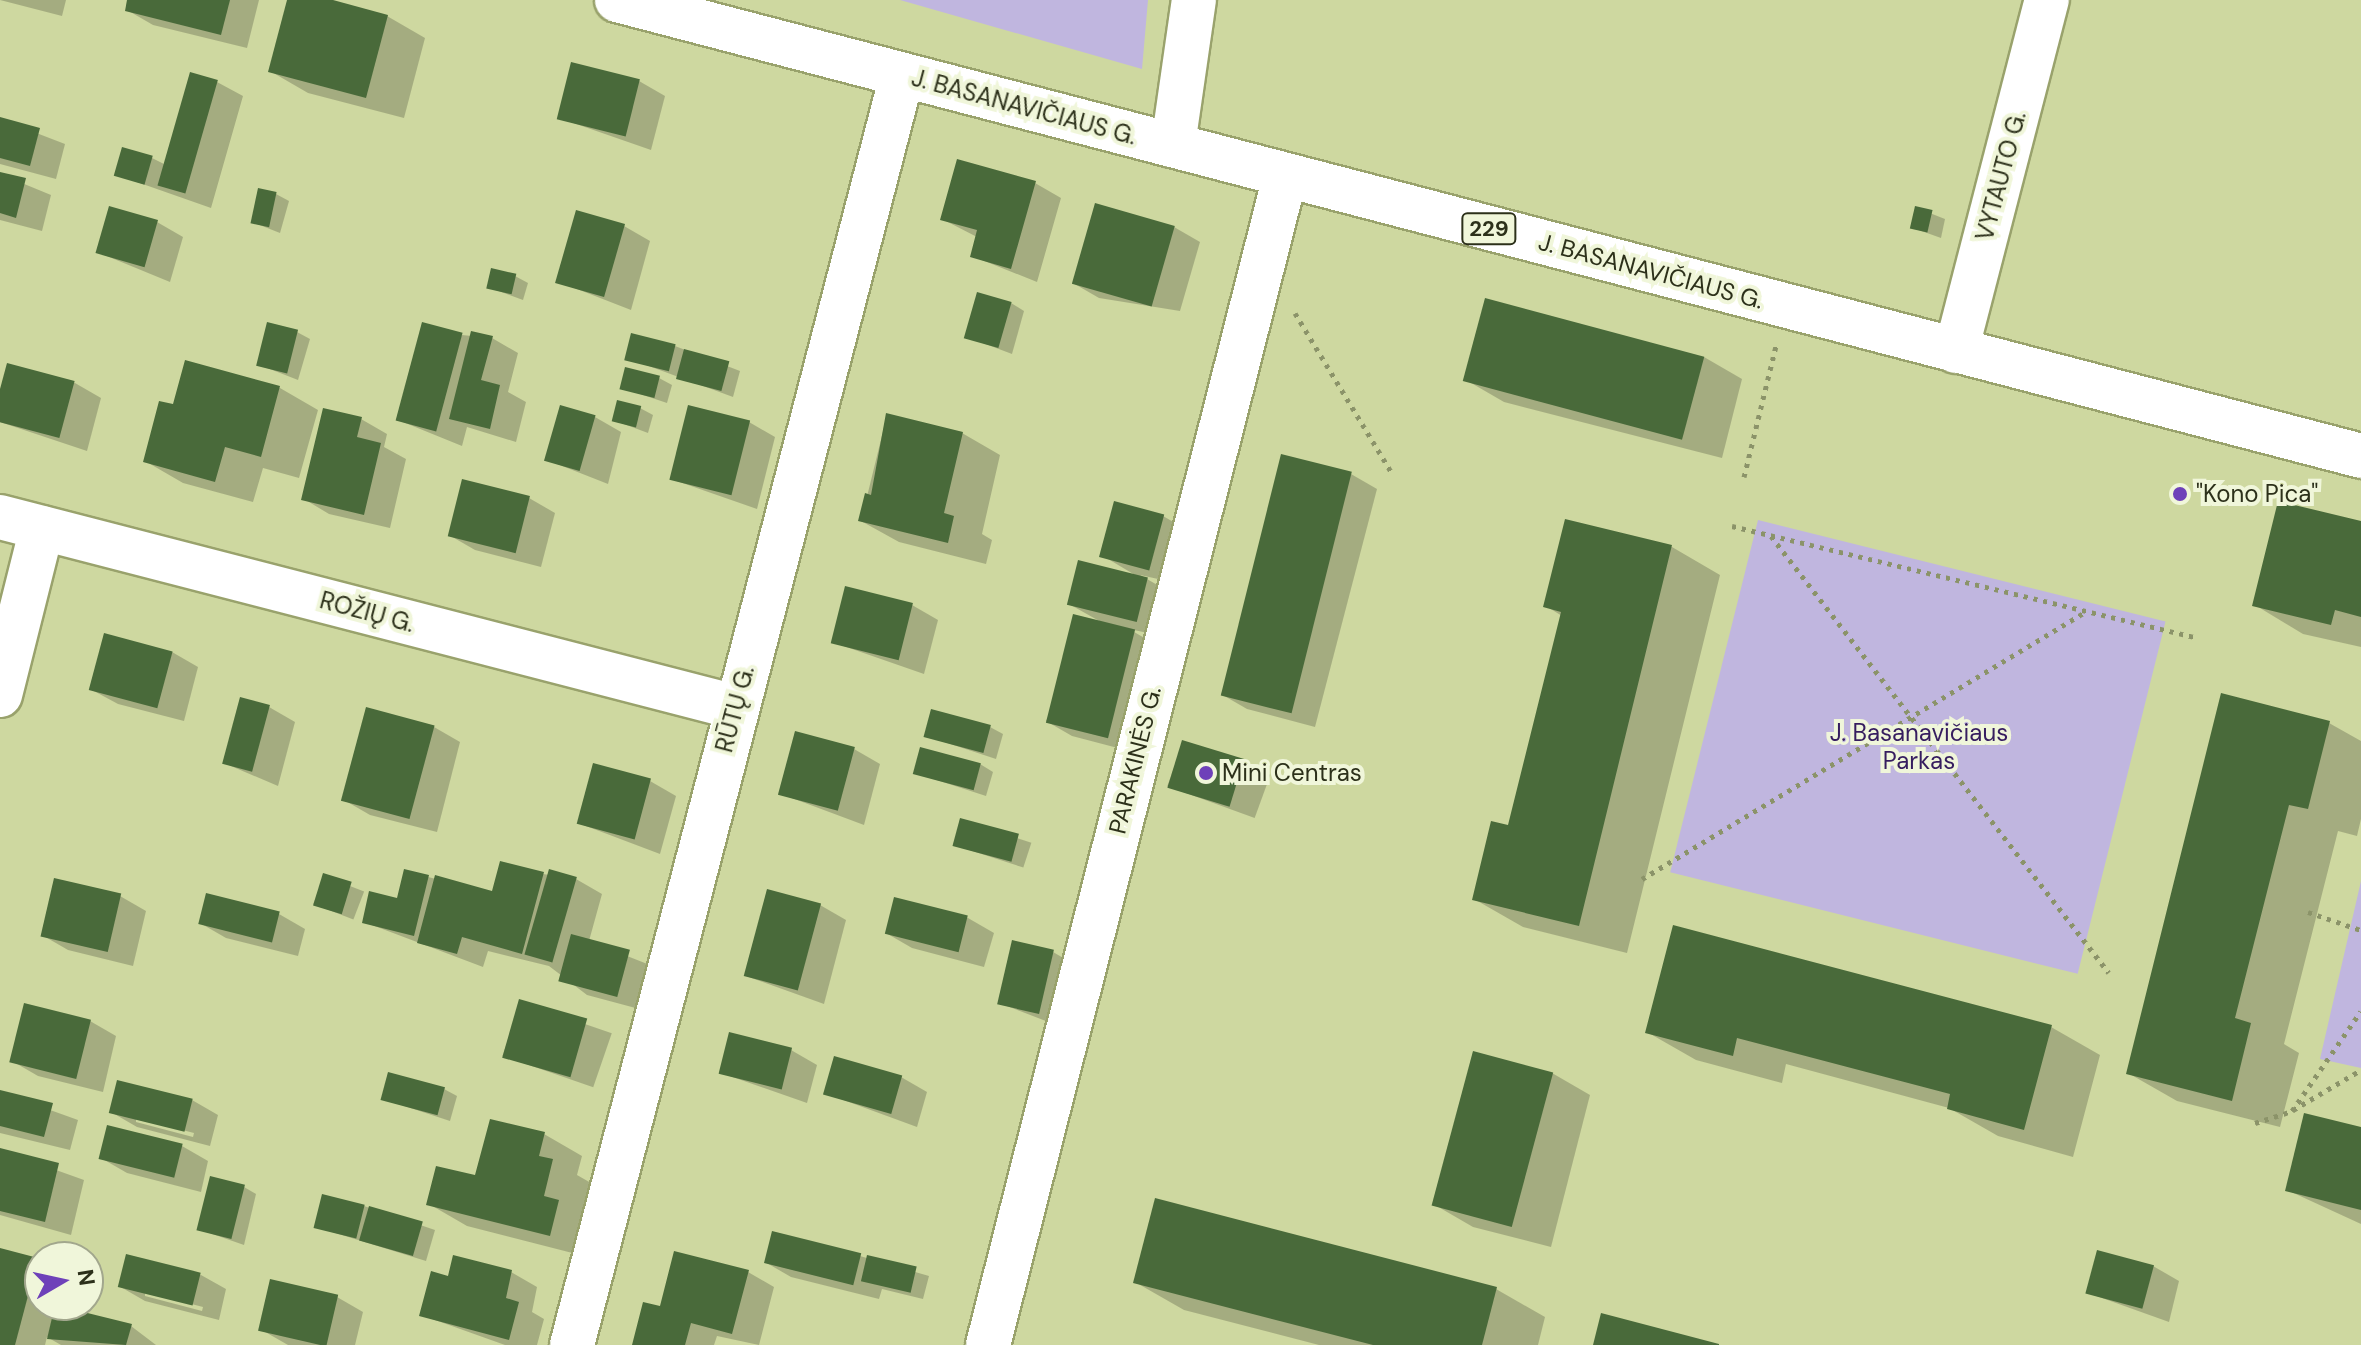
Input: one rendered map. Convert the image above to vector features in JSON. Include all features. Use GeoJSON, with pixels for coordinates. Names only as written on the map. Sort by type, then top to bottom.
{"type":"FeatureCollection","features":[{"type":"Feature","properties":{"kind":"street","name":"J. BASANAVIČIAUS G."},"geometry":{"type":"LineString","coordinates":[[617,0],[2361,456]]}},
{"type":"Feature","properties":{"kind":"street"},"geometry":{"type":"LineString","coordinates":[[1173,145],[1194,0]]}},
{"type":"Feature","properties":{"kind":"street","name":"VYTAUTO G."},"geometry":{"type":"LineString","coordinates":[[1956,351],[2047,0]]}},
{"type":"Feature","properties":{"kind":"street","name":"RŪTŲ G."},"geometry":{"type":"LineString","coordinates":[[572,1345],[735,707],[902,75]]}},
{"type":"Feature","properties":{"kind":"street","name":"PARAKINĖS G."},"geometry":{"type":"LineString","coordinates":[[988,1345],[1285,176]]}},
{"type":"Feature","properties":{"kind":"street","name":"ROŽIŲ G."},"geometry":{"type":"LineString","coordinates":[[0,517],[735,707]]}},
{"type":"Feature","properties":{"kind":"street"},"geometry":{"type":"LineString","coordinates":[[0,695],[42,528]]}},
{"type":"Feature","properties":{"kind":"path"},"geometry":{"type":"LineString","coordinates":[[1263,260],[1392,473]]}},
{"type":"Feature","properties":{"kind":"path"},"geometry":{"type":"LineString","coordinates":[[1744,477],[1785,306]]}},
{"type":"Feature","properties":{"kind":"path"},"geometry":{"type":"LineString","coordinates":[[1732,526],[2195,637]]}},
{"type":"Feature","properties":{"kind":"path"},"geometry":{"type":"LineString","coordinates":[[1771,536],[2109,973]]}},
{"type":"Feature","properties":{"kind":"path"},"geometry":{"type":"LineString","coordinates":[[1642,879],[2087,611]]}},
{"type":"Feature","properties":{"kind":"path"},"geometry":{"type":"LineString","coordinates":[[2308,912],[2361,930]]}},
{"type":"Feature","properties":{"kind":"path"},"geometry":{"type":"LineString","coordinates":[[2292,1111],[2361,1011]]}},
{"type":"Feature","properties":{"kind":"path"},"geometry":{"type":"LineString","coordinates":[[2255,1123],[2292,1111],[2361,1070]]}},
{"type":"Feature","properties":{"kind":"green space"},"geometry":{"type":"Polygon","coordinates":[[[900,0],[1148,0],[1142,69],[900,0]]]}},
{"type":"Feature","properties":{"kind":"green space","name":"J. Basanavičiaus Parkas"},"geometry":{"type":"Polygon","coordinates":[[[1758,520],[2166,622],[2078,974],[1670,872],[1758,520]]]}},
{"type":"Feature","properties":{"kind":"green space"},"geometry":{"type":"Polygon","coordinates":[[[2361,881],[2361,1068],[2320,1059],[2361,881]]]}},
{"type":"Feature","properties":{"kind":"building"},"geometry":{"type":"Polygon","coordinates":[[[127,0],[230,0],[221,35],[125,11],[127,0]]]}},
{"type":"Feature","properties":{"kind":"building"},"geometry":{"type":"Polygon","coordinates":[[[287,0],[333,0],[388,15],[366,98],[268,72],[287,0]]]}},
{"type":"Feature","properties":{"kind":"building"},"geometry":{"type":"Polygon","coordinates":[[[571,62],[640,79],[626,136],[557,119],[571,62]]]}},
{"type":"Feature","properties":{"kind":"building"},"geometry":{"type":"Polygon","coordinates":[[[190,72],[218,80],[185,193],[157,185],[190,72]]]}},
{"type":"Feature","properties":{"kind":"building"},"geometry":{"type":"Polygon","coordinates":[[[0,117],[40,128],[30,166],[0,158],[0,117]]]}},
{"type":"Feature","properties":{"kind":"building"},"geometry":{"type":"Polygon","coordinates":[[[122,147],[153,156],[144,185],[114,176],[122,147]]]}},
{"type":"Feature","properties":{"kind":"building"},"geometry":{"type":"Polygon","coordinates":[[[957,159],[1036,181],[1011,269],[970,257],[977,230],[940,220],[957,159]]]}},
{"type":"Feature","properties":{"kind":"building"},"geometry":{"type":"Polygon","coordinates":[[[0,172],[26,178],[16,218],[0,213],[0,172]]]}},
{"type":"Feature","properties":{"kind":"building"},"geometry":{"type":"Polygon","coordinates":[[[258,188],[277,192],[269,227],[251,223],[258,188]]]}},
{"type":"Feature","properties":{"kind":"building"},"geometry":{"type":"Polygon","coordinates":[[[1095,203],[1175,226],[1152,307],[1072,284],[1095,203]]]}},
{"type":"Feature","properties":{"kind":"building"},"geometry":{"type":"Polygon","coordinates":[[[109,206],[158,220],[145,267],[95,253],[109,206]]]}},
{"type":"Feature","properties":{"kind":"building"},"geometry":{"type":"Polygon","coordinates":[[[1915,206],[1933,210],[1927,232],[1910,228],[1915,206]]]}},
{"type":"Feature","properties":{"kind":"building"},"geometry":{"type":"Polygon","coordinates":[[[576,210],[625,224],[604,297],[555,283],[576,210]]]}},
{"type":"Feature","properties":{"kind":"building"},"geometry":{"type":"Polygon","coordinates":[[[491,268],[516,274],[512,294],[486,288],[491,268]]]}},
{"type":"Feature","properties":{"kind":"building"},"geometry":{"type":"Polygon","coordinates":[[[977,292],[1012,302],[998,348],[964,338],[977,292]]]}},
{"type":"Feature","properties":{"kind":"building"},"geometry":{"type":"Polygon","coordinates":[[[1485,298],[1704,357],[1682,440],[1463,381],[1485,298]]]}},
{"type":"Feature","properties":{"kind":"building"},"geometry":{"type":"Polygon","coordinates":[[[267,322],[298,330],[287,373],[256,366],[267,322]]]}},
{"type":"Feature","properties":{"kind":"building"},"geometry":{"type":"Polygon","coordinates":[[[422,322],[463,333],[436,431],[396,421],[422,322]]]}},
{"type":"Feature","properties":{"kind":"building"},"geometry":{"type":"Polygon","coordinates":[[[471,331],[493,336],[481,380],[500,385],[490,429],[449,419],[471,331]]]}},
{"type":"Feature","properties":{"kind":"building"},"geometry":{"type":"Polygon","coordinates":[[[631,333],[676,344],[669,371],[624,360],[631,333]]]}},
{"type":"Feature","properties":{"kind":"building"},"geometry":{"type":"Polygon","coordinates":[[[684,349],[729,361],[721,391],[676,379],[684,349]]]}},
{"type":"Feature","properties":{"kind":"building"},"geometry":{"type":"Polygon","coordinates":[[[185,360],[280,386],[261,457],[225,447],[215,482],[143,462],[159,401],[173,404],[185,360]]]}},
{"type":"Feature","properties":{"kind":"building"},"geometry":{"type":"Polygon","coordinates":[[[7,363],[75,381],[59,438],[0,422],[0,389],[7,363]]]}},
{"type":"Feature","properties":{"kind":"building"},"geometry":{"type":"Polygon","coordinates":[[[625,367],[660,376],[654,398],[619,389],[625,367]]]}},
{"type":"Feature","properties":{"kind":"building"},"geometry":{"type":"Polygon","coordinates":[[[617,400],[641,406],[636,427],[612,421],[617,400]]]}},
{"type":"Feature","properties":{"kind":"building"},"geometry":{"type":"Polygon","coordinates":[[[560,405],[596,415],[580,471],[544,461],[560,405]]]}},
{"type":"Feature","properties":{"kind":"building"},"geometry":{"type":"Polygon","coordinates":[[[688,405],[750,420],[731,495],[669,480],[688,405]]]}},
{"type":"Feature","properties":{"kind":"building"},"geometry":{"type":"Polygon","coordinates":[[[323,408],[362,417],[357,437],[381,443],[364,515],[301,500],[323,408]]]}},
{"type":"Feature","properties":{"kind":"building"},"geometry":{"type":"Polygon","coordinates":[[[886,413],[963,432],[944,513],[954,516],[948,543],[858,521],[865,493],[871,495],[886,413]]]}},
{"type":"Feature","properties":{"kind":"building"},"geometry":{"type":"Polygon","coordinates":[[[1281,454],[1352,472],[1292,713],[1221,696],[1281,454]]]}},
{"type":"Feature","properties":{"kind":"building"},"geometry":{"type":"Polygon","coordinates":[[[462,479],[530,496],[516,553],[448,536],[462,479]]]}},
{"type":"Feature","properties":{"kind":"building"},"geometry":{"type":"Polygon","coordinates":[[[1114,501],[1164,514],[1149,570],[1099,557],[1114,501]]]}},
{"type":"Feature","properties":{"kind":"building"},"geometry":{"type":"Polygon","coordinates":[[[2278,501],[2361,521],[2361,617],[2335,610],[2331,625],[2252,606],[2278,501]]]}},
{"type":"Feature","properties":{"kind":"building"},"geometry":{"type":"Polygon","coordinates":[[[1565,519],[1672,545],[1579,926],[1472,900],[1491,821],[1508,825],[1561,612],[1543,607],[1565,519]]]}},
{"type":"Feature","properties":{"kind":"building"},"geometry":{"type":"Polygon","coordinates":[[[1078,560],[1148,577],[1137,622],[1067,605],[1078,560]]]}},
{"type":"Feature","properties":{"kind":"building"},"geometry":{"type":"Polygon","coordinates":[[[845,586],[913,603],[899,660],[831,643],[845,586]]]}},
{"type":"Feature","properties":{"kind":"building"},"geometry":{"type":"Polygon","coordinates":[[[1073,614],[1135,629],[1108,738],[1046,723],[1073,614]]]}},
{"type":"Feature","properties":{"kind":"building"},"geometry":{"type":"Polygon","coordinates":[[[104,633],[173,651],[157,708],[89,690],[104,633]]]}},
{"type":"Feature","properties":{"kind":"building"},"geometry":{"type":"Polygon","coordinates":[[[2221,693],[2330,721],[2308,809],[2289,805],[2235,1018],[2251,1023],[2232,1101],[2126,1074],[2221,693]]]}},
{"type":"Feature","properties":{"kind":"building"},"geometry":{"type":"Polygon","coordinates":[[[240,697],[270,705],[252,772],[222,764],[240,697]]]}},
{"type":"Feature","properties":{"kind":"building"},"geometry":{"type":"Polygon","coordinates":[[[366,707],[435,725],[409,819],[341,801],[366,707]]]}},
{"type":"Feature","properties":{"kind":"building"},"geometry":{"type":"Polygon","coordinates":[[[931,709],[991,725],[983,753],[923,737],[931,709]]]}},
{"type":"Feature","properties":{"kind":"building"},"geometry":{"type":"Polygon","coordinates":[[[795,731],[855,747],[838,811],[778,795],[795,731]]]}},
{"type":"Feature","properties":{"kind":"building","name":"Mini Centras"},"geometry":{"type":"Polygon","coordinates":[[[1182,740],[1244,759],[1230,807],[1167,788],[1182,740]]]}},
{"type":"Feature","properties":{"kind":"building"},"geometry":{"type":"Polygon","coordinates":[[[920,747],[981,763],[974,790],[913,774],[920,747]]]}},
{"type":"Feature","properties":{"kind":"building"},"geometry":{"type":"Polygon","coordinates":[[[593,763],[651,779],[635,839],[577,824],[593,763]]]}},
{"type":"Feature","properties":{"kind":"building"},"geometry":{"type":"Polygon","coordinates":[[[960,818],[1019,834],[1011,862],[952,846],[960,818]]]}},
{"type":"Feature","properties":{"kind":"building"},"geometry":{"type":"Polygon","coordinates":[[[500,861],[544,872],[522,954],[462,937],[457,954],[417,943],[435,875],[492,891],[500,861]]]}},
{"type":"Feature","properties":{"kind":"building"},"geometry":{"type":"Polygon","coordinates":[[[404,869],[429,875],[414,936],[362,923],[369,891],[397,898],[404,869]]]}},
{"type":"Feature","properties":{"kind":"building"},"geometry":{"type":"Polygon","coordinates":[[[549,869],[577,877],[552,963],[524,955],[549,869]]]}},
{"type":"Feature","properties":{"kind":"building"},"geometry":{"type":"Polygon","coordinates":[[[323,873],[352,882],[342,914],[313,906],[323,873]]]}},
{"type":"Feature","properties":{"kind":"building"},"geometry":{"type":"Polygon","coordinates":[[[54,878],[121,894],[108,952],[41,936],[54,878]]]}},
{"type":"Feature","properties":{"kind":"building"},"geometry":{"type":"Polygon","coordinates":[[[767,889],[821,903],[798,990],[744,976],[767,889]]]}},
{"type":"Feature","properties":{"kind":"building"},"geometry":{"type":"Polygon","coordinates":[[[206,893],[280,911],[272,942],[198,924],[206,893]]]}},
{"type":"Feature","properties":{"kind":"building"},"geometry":{"type":"Polygon","coordinates":[[[894,897],[968,915],[959,952],[885,934],[894,897]]]}},
{"type":"Feature","properties":{"kind":"building"},"geometry":{"type":"Polygon","coordinates":[[[1673,925],[2052,1025],[2024,1130],[1947,1109],[1950,1094],[1737,1038],[1733,1056],[1645,1033],[1673,925]]]}},
{"type":"Feature","properties":{"kind":"building"},"geometry":{"type":"Polygon","coordinates":[[[571,934],[630,950],[617,997],[558,981],[571,934]]]}},
{"type":"Feature","properties":{"kind":"building"},"geometry":{"type":"Polygon","coordinates":[[[1012,940],[1054,950],[1039,1014],[997,1004],[1012,940]]]}},
{"type":"Feature","properties":{"kind":"building"},"geometry":{"type":"Polygon","coordinates":[[[519,999],[587,1019],[570,1077],[502,1058],[519,999]]]}},
{"type":"Feature","properties":{"kind":"building"},"geometry":{"type":"Polygon","coordinates":[[[24,1003],[91,1020],[76,1079],[9,1062],[24,1003]]]}},
{"type":"Feature","properties":{"kind":"building"},"geometry":{"type":"Polygon","coordinates":[[[729,1032],[792,1048],[782,1089],[719,1074],[729,1032]]]}},
{"type":"Feature","properties":{"kind":"building"},"geometry":{"type":"Polygon","coordinates":[[[1473,1051],[1553,1072],[1512,1227],[1432,1206],[1473,1051]]]}},
{"type":"Feature","properties":{"kind":"building"},"geometry":{"type":"Polygon","coordinates":[[[834,1056],[902,1076],[891,1114],[823,1094],[834,1056]]]}},
{"type":"Feature","properties":{"kind":"building"},"geometry":{"type":"Polygon","coordinates":[[[388,1072],[445,1087],[437,1115],[380,1100],[388,1072]]]}},
{"type":"Feature","properties":{"kind":"building"},"geometry":{"type":"Polygon","coordinates":[[[117,1080],[193,1099],[184,1132],[109,1113],[117,1080]]]}},
{"type":"Feature","properties":{"kind":"building"},"geometry":{"type":"Polygon","coordinates":[[[0,1090],[53,1103],[44,1137],[0,1126],[0,1090]]]}},
{"type":"Feature","properties":{"kind":"building"},"geometry":{"type":"Polygon","coordinates":[[[2304,1113],[2361,1127],[2361,1210],[2285,1191],[2304,1113]]]}},
{"type":"Feature","properties":{"kind":"building"},"geometry":{"type":"Polygon","coordinates":[[[490,1119],[545,1132],[539,1156],[553,1159],[544,1196],[559,1200],[550,1236],[426,1205],[436,1166],[475,1175],[490,1119]]]}},
{"type":"Feature","properties":{"kind":"building"},"geometry":{"type":"Polygon","coordinates":[[[107,1125],[183,1144],[174,1178],[99,1159],[107,1125]]]}},
{"type":"Feature","properties":{"kind":"building"},"geometry":{"type":"Polygon","coordinates":[[[0,1148],[59,1163],[45,1222],[0,1211],[0,1148]]]}},
{"type":"Feature","properties":{"kind":"building"},"geometry":{"type":"Polygon","coordinates":[[[210,1176],[245,1185],[231,1239],[196,1230],[210,1176]]]}},
{"type":"Feature","properties":{"kind":"building"},"geometry":{"type":"Polygon","coordinates":[[[322,1194],[365,1205],[356,1239],[314,1228],[322,1194]]]}},
{"type":"Feature","properties":{"kind":"building"},"geometry":{"type":"Polygon","coordinates":[[[1155,1198],[1497,1287],[1482,1345],[1373,1345],[1133,1283],[1155,1198]]]}},
{"type":"Feature","properties":{"kind":"building"},"geometry":{"type":"Polygon","coordinates":[[[369,1206],[423,1221],[413,1256],[359,1241],[369,1206]]]}},
{"type":"Feature","properties":{"kind":"building"},"geometry":{"type":"Polygon","coordinates":[[[772,1231],[861,1253],[853,1285],[764,1263],[772,1231]]]}},
{"type":"Feature","properties":{"kind":"building"},"geometry":{"type":"Polygon","coordinates":[[[0,1248],[24,1254],[24,1311],[15,1345],[0,1345],[0,1248]]]}},
{"type":"Feature","properties":{"kind":"building"},"geometry":{"type":"Polygon","coordinates":[[[2097,1250],[2154,1265],[2142,1309],[2085,1293],[2097,1250]]]}},
{"type":"Feature","properties":{"kind":"building"},"geometry":{"type":"Polygon","coordinates":[[[674,1251],[749,1270],[732,1334],[691,1323],[685,1345],[632,1345],[643,1302],[660,1306],[674,1251]]]}},
{"type":"Feature","properties":{"kind":"building"},"geometry":{"type":"Polygon","coordinates":[[[126,1254],[201,1273],[192,1306],[118,1287],[126,1254]]]}},
{"type":"Feature","properties":{"kind":"building"},"geometry":{"type":"Polygon","coordinates":[[[453,1255],[512,1270],[506,1298],[519,1302],[509,1340],[419,1316],[431,1271],[448,1276],[453,1255]]]}},
{"type":"Feature","properties":{"kind":"building"},"geometry":{"type":"Polygon","coordinates":[[[867,1255],[917,1266],[911,1293],[861,1281],[867,1255]]]}},
{"type":"Feature","properties":{"kind":"building"},"geometry":{"type":"Polygon","coordinates":[[[270,1279],[338,1295],[327,1345],[258,1331],[270,1279]]]}},
{"type":"Feature","properties":{"kind":"building"},"geometry":{"type":"Polygon","coordinates":[[[1601,1313],[1719,1344],[1719,1345],[1593,1345],[1601,1313]]]}},
{"type":"Feature","properties":{"kind":"building"},"geometry":{"type":"Polygon","coordinates":[[[104,1317],[132,1324],[126,1345],[47,1339],[51,1321],[104,1321],[104,1317]]]}},
{"type":"Feature","properties":{"kind":"place","name":"\"Kono Pica\""},"geometry":{"type":"Point","coordinates":[2180,494]}},
{"type":"Feature","properties":{"kind":"place","name":"Mini Centras"},"geometry":{"type":"Point","coordinates":[1206,773]}}]}
